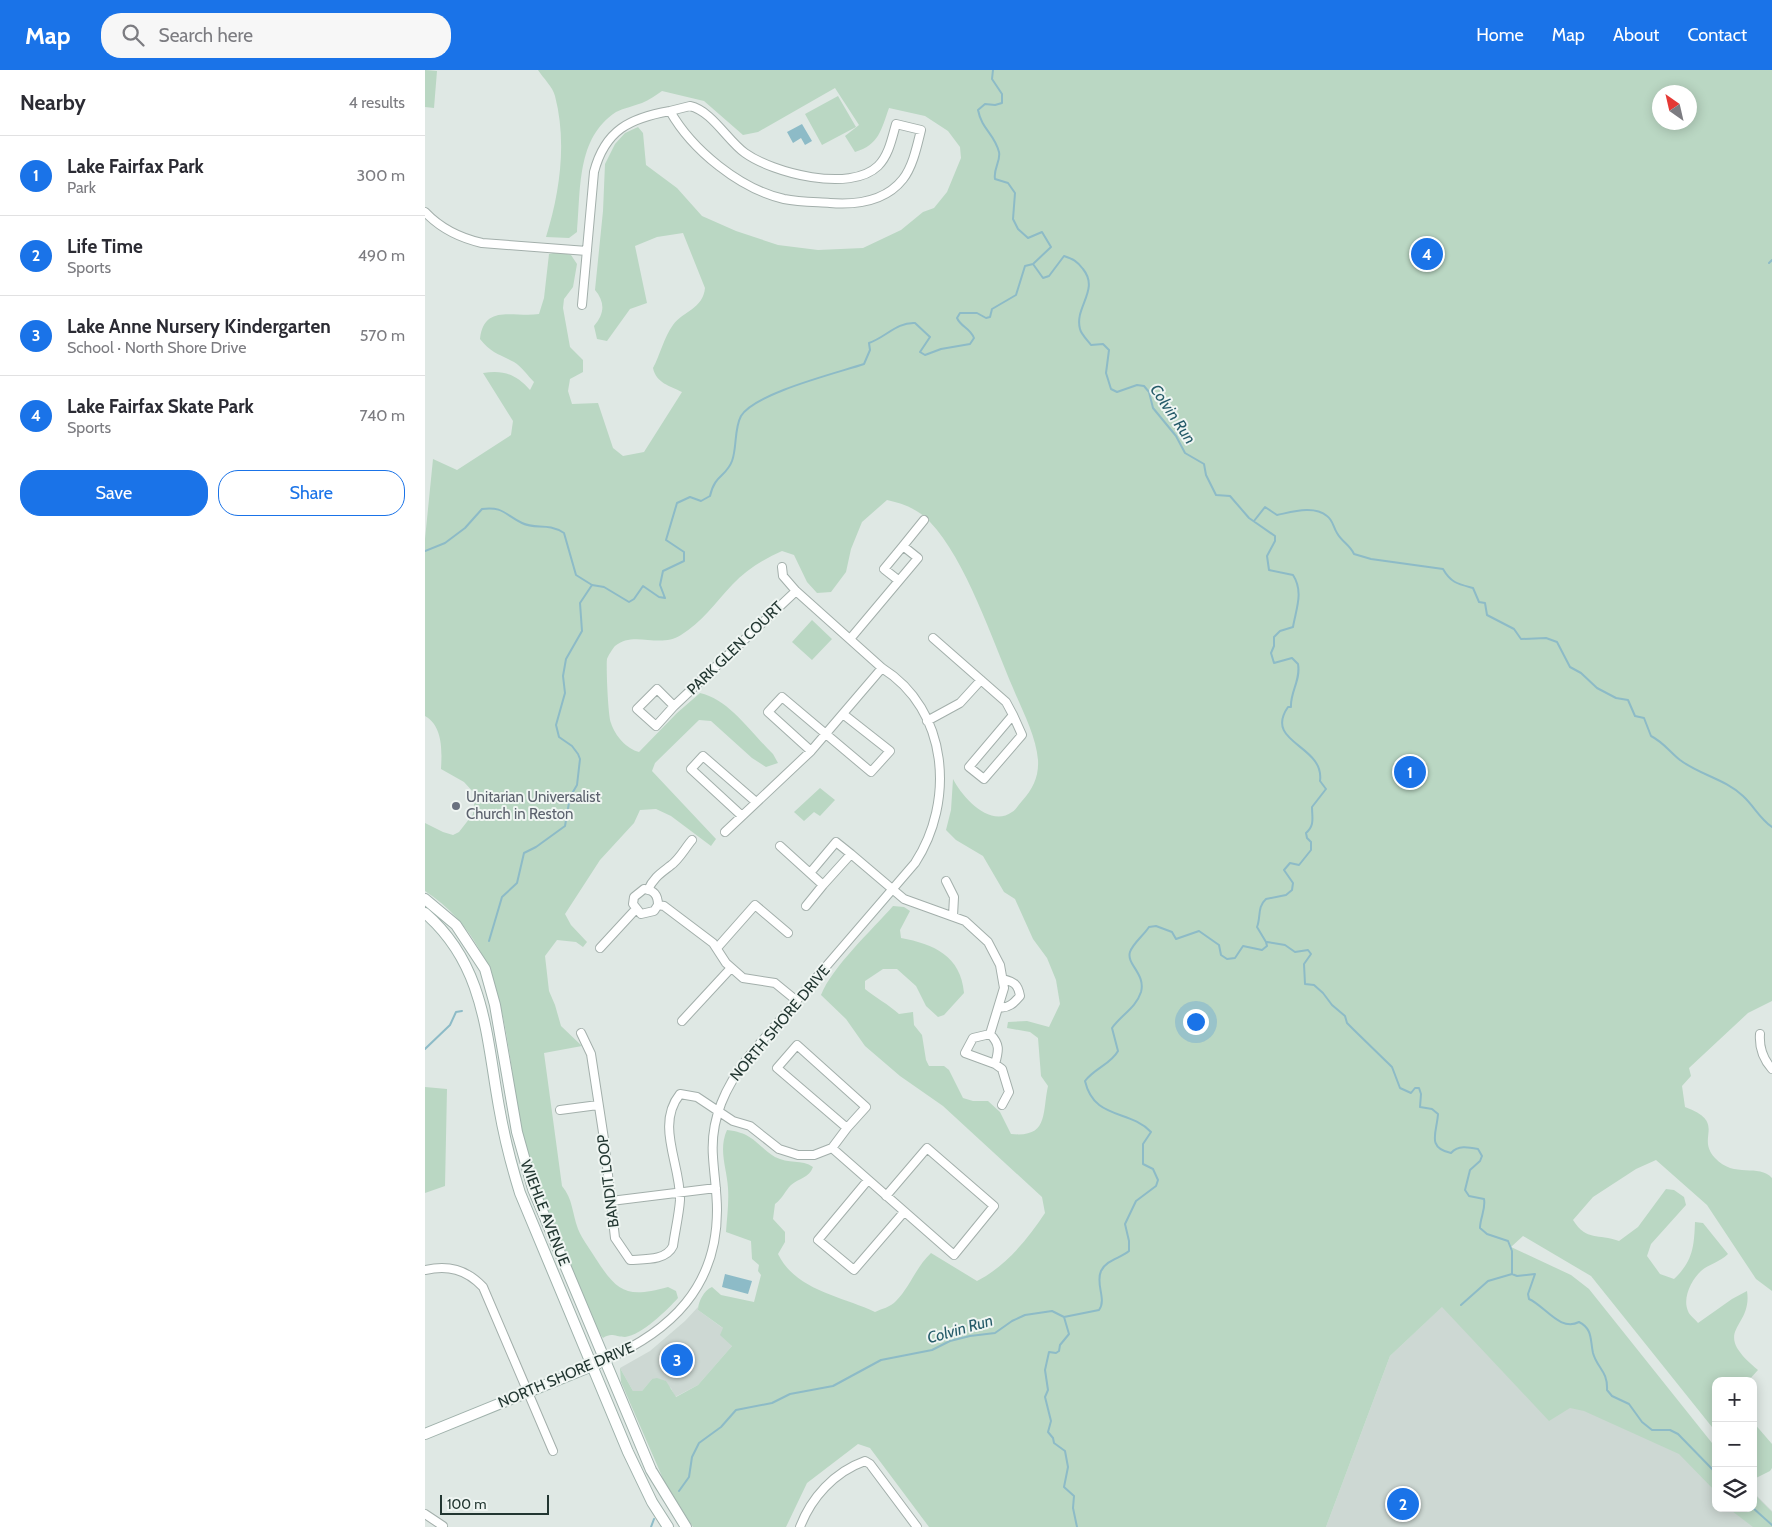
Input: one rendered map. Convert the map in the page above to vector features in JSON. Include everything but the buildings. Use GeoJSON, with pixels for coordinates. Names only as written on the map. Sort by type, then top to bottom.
{"type":"FeatureCollection","features":[{"type":"Feature","properties":{"kind":"main road","name":"WIEHLE AVENUE"},"geometry":{"type":"LineString","coordinates":[[425,899],[456,925],[485,969],[495,1005],[517,1132],[538,1202],[651,1470],[686,1527]]}},
{"type":"Feature","properties":{"kind":"main road","name":"WIEHLE AVENUE"},"geometry":{"type":"LineString","coordinates":[[425,912],[454,945],[465,963],[479,996],[501,1122],[513,1170],[528,1214],[639,1477],[668,1527]]}},
{"type":"Feature","properties":{"kind":"main road","name":"NORTH SHORE DRIVE"},"geometry":{"type":"LineString","coordinates":[[425,1434],[605,1360]]}},
{"type":"Feature","properties":{"kind":"street"},"geometry":{"type":"LineString","coordinates":[[582,305],[594,172],[601,151],[613,134],[630,122],[670,111],[690,106],[696,108],[738,147],[772,168],[802,176],[845,178],[872,170],[882,161],[896,124],[921,130],[909,168],[903,178],[888,192],[859,204],[801,201],[785,199],[761,191],[734,178],[680,128],[670,111]]}},
{"type":"Feature","properties":{"kind":"street"},"geometry":{"type":"LineString","coordinates":[[425,212],[439,225],[468,240],[482,243],[587,251]]}},
{"type":"Feature","properties":{"kind":"street"},"geometry":{"type":"LineString","coordinates":[[898,580],[884,569],[924,520]]}},
{"type":"Feature","properties":{"kind":"street"},"geometry":{"type":"LineString","coordinates":[[850,639],[917,558],[903,546]]}},
{"type":"Feature","properties":{"kind":"street","name":"NORTH SHORE DRIVE"},"geometry":{"type":"LineString","coordinates":[[605,1360],[632,1348],[656,1333],[679,1312],[693,1292],[705,1270],[714,1242],[717,1219],[713,1146],[718,1111],[736,1073],[894,889],[923,851],[939,808],[939,760],[927,721],[905,688],[893,675],[882,668],[795,591],[783,576],[782,567]]}},
{"type":"Feature","properties":{"kind":"street","name":"PARK GLEN COURT"},"geometry":{"type":"LineString","coordinates":[[674,706],[657,689],[637,709],[656,726],[674,706],[795,591]]}},
{"type":"Feature","properties":{"kind":"street"},"geometry":{"type":"LineString","coordinates":[[933,638],[1006,702],[1013,715],[1022,735],[984,780],[969,767],[1013,715]]}},
{"type":"Feature","properties":{"kind":"street"},"geometry":{"type":"LineString","coordinates":[[725,832],[756,802],[785,778],[811,751],[882,668]]}},
{"type":"Feature","properties":{"kind":"street"},"geometry":{"type":"LineString","coordinates":[[927,721],[960,703],[981,680]]}},
{"type":"Feature","properties":{"kind":"street"},"geometry":{"type":"LineString","coordinates":[[811,751],[768,712],[782,697],[871,772],[890,751],[843,714]]}},
{"type":"Feature","properties":{"kind":"street"},"geometry":{"type":"LineString","coordinates":[[742,816],[691,769],[703,756],[756,802]]}},
{"type":"Feature","properties":{"kind":"street"},"geometry":{"type":"LineString","coordinates":[[648,890],[651,883],[664,868],[670,866],[692,840]]}},
{"type":"Feature","properties":{"kind":"street"},"geometry":{"type":"LineString","coordinates":[[810,873],[836,842],[904,899],[965,921],[988,942],[1000,965],[1004,988],[990,1034]]}},
{"type":"Feature","properties":{"kind":"street"},"geometry":{"type":"LineString","coordinates":[[779,846],[823,885]]}},
{"type":"Feature","properties":{"kind":"street"},"geometry":{"type":"LineString","coordinates":[[806,906],[851,854]]}},
{"type":"Feature","properties":{"kind":"street"},"geometry":{"type":"LineString","coordinates":[[946,881],[954,897],[953,916]]}},
{"type":"Feature","properties":{"kind":"street"},"geometry":{"type":"LineString","coordinates":[[648,890],[655,894],[659,905],[648,914],[641,914],[635,909],[633,897],[637,892],[648,890]]}},
{"type":"Feature","properties":{"kind":"street"},"geometry":{"type":"LineString","coordinates":[[659,905],[664,906],[717,948],[731,968],[743,978],[775,983],[797,1001]]}},
{"type":"Feature","properties":{"kind":"street"},"geometry":{"type":"LineString","coordinates":[[717,948],[755,905],[788,932]]}},
{"type":"Feature","properties":{"kind":"street"},"geometry":{"type":"LineString","coordinates":[[600,948],[635,909]]}},
{"type":"Feature","properties":{"kind":"street"},"geometry":{"type":"LineString","coordinates":[[682,1021],[731,968]]}},
{"type":"Feature","properties":{"kind":"street"},"geometry":{"type":"LineString","coordinates":[[999,1007],[1004,1008],[1011,1005],[1020,996],[1019,988],[1013,982],[1003,979]]}},
{"type":"Feature","properties":{"kind":"street","name":"BANDIT LOOP"},"geometry":{"type":"LineString","coordinates":[[581,1033],[591,1054],[615,1238],[629,1260],[664,1256],[670,1252],[673,1246],[679,1191],[669,1128],[673,1102],[680,1094],[691,1095],[718,1111]]}},
{"type":"Feature","properties":{"kind":"street"},"geometry":{"type":"LineString","coordinates":[[990,1034],[998,1042],[999,1049],[995,1064]]}},
{"type":"Feature","properties":{"kind":"street"},"geometry":{"type":"LineString","coordinates":[[990,1034],[973,1038],[965,1053],[995,1064],[1002,1069],[1009,1092],[1003,1105]]}},
{"type":"Feature","properties":{"kind":"street"},"geometry":{"type":"LineString","coordinates":[[1759,1034],[1762,1052],[1772,1069]]}},
{"type":"Feature","properties":{"kind":"street"},"geometry":{"type":"LineString","coordinates":[[718,1111],[733,1121],[750,1126],[779,1149],[798,1155],[814,1155],[832,1148],[866,1107],[797,1045],[777,1068],[847,1128]]}},
{"type":"Feature","properties":{"kind":"street"},"geometry":{"type":"LineString","coordinates":[[560,1110],[598,1105]]}},
{"type":"Feature","properties":{"kind":"street"},"geometry":{"type":"LineString","coordinates":[[832,1148],[868,1180],[886,1196],[904,1212],[954,1254],[994,1206],[927,1148],[886,1196]]}},
{"type":"Feature","properties":{"kind":"street"},"geometry":{"type":"LineString","coordinates":[[868,1180],[817,1240],[855,1270],[904,1212]]}},
{"type":"Feature","properties":{"kind":"street"},"geometry":{"type":"LineString","coordinates":[[611,1201],[679,1191],[716,1188]]}},
{"type":"Feature","properties":{"kind":"street"},"geometry":{"type":"LineString","coordinates":[[425,1270],[443,1267],[459,1270],[468,1274],[483,1287],[553,1450]]}},
{"type":"Feature","properties":{"kind":"street"},"geometry":{"type":"LineString","coordinates":[[800,1527],[807,1508],[815,1497],[843,1474],[865,1461],[870,1464],[917,1527]]}},
{"type":"Feature","properties":{"kind":"street"},"geometry":{"type":"LineString","coordinates":[[425,1514],[443,1526]]}},
{"type":"Feature","properties":{"kind":"shaded area"},"geometry":{"type":"Polygon","coordinates":[[[1448,1301],[1712,1463],[1712,1512],[1757,1512],[1757,1496],[1772,1511],[1772,1527],[1326,1527],[1390,1356],[1448,1301]]]}},
{"type":"Feature","properties":{"kind":"shaded area"},"geometry":{"type":"Polygon","coordinates":[[[698,1307],[698,1310],[724,1329],[732,1346],[698,1385],[675,1397],[671,1388],[652,1379],[642,1391],[633,1391],[620,1368],[650,1351],[685,1321],[698,1307]]]}},
{"type":"Feature","properties":{"kind":"green space"},"geometry":{"type":"Polygon","coordinates":[[[425,70],[437,71],[434,108],[425,107],[425,70]]]}},
{"type":"Feature","properties":{"kind":"green space"},"geometry":{"type":"Polygon","coordinates":[[[538,70],[1772,70],[1772,1001],[1748,1013],[1689,1068],[1691,1076],[1682,1086],[1685,1107],[1698,1113],[1705,1119],[1708,1125],[1708,1143],[1715,1158],[1730,1168],[1760,1172],[1772,1178],[1772,1291],[1756,1279],[1707,1205],[1656,1160],[1636,1169],[1593,1197],[1573,1220],[1578,1227],[1588,1234],[1619,1241],[1638,1227],[1666,1189],[1674,1190],[1684,1197],[1686,1205],[1651,1244],[1647,1256],[1660,1274],[1674,1279],[1689,1260],[1693,1246],[1695,1222],[1703,1223],[1728,1254],[1698,1274],[1689,1289],[1686,1306],[1698,1323],[1732,1299],[1747,1291],[1747,1304],[1734,1337],[1736,1346],[1743,1356],[1758,1370],[1752,1377],[1712,1377],[1712,1427],[1591,1276],[1523,1236],[1511,1247],[1571,1275],[1589,1289],[1712,1443],[1712,1488],[1679,1454],[1584,1411],[1570,1408],[1549,1421],[1442,1307],[1390,1356],[1326,1527],[929,1527],[870,1448],[858,1444],[807,1483],[786,1527],[693,1527],[664,1481],[621,1382],[620,1368],[633,1391],[642,1391],[652,1379],[657,1378],[666,1381],[676,1397],[698,1385],[732,1346],[720,1335],[723,1328],[698,1310],[704,1293],[712,1287],[721,1295],[754,1302],[761,1275],[758,1271],[759,1265],[752,1259],[751,1241],[726,1232],[728,1194],[723,1145],[727,1130],[749,1137],[775,1157],[804,1163],[813,1167],[806,1176],[791,1185],[775,1204],[773,1219],[785,1232],[785,1242],[778,1254],[796,1276],[808,1284],[875,1312],[896,1301],[921,1264],[931,1253],[977,1281],[997,1268],[1015,1252],[1045,1213],[1042,1197],[943,1106],[900,1076],[865,1046],[846,1019],[821,995],[826,984],[843,961],[893,906],[904,907],[910,911],[900,930],[901,938],[935,948],[944,954],[958,970],[964,993],[944,1015],[938,1017],[926,1006],[916,986],[897,969],[883,969],[865,981],[865,989],[899,1014],[913,1012],[914,1025],[922,1035],[926,1060],[929,1066],[944,1066],[949,1070],[963,1098],[973,1101],[988,1101],[1000,1112],[1011,1134],[1032,1132],[1038,1128],[1044,1114],[1048,1086],[1041,1076],[1038,1038],[1030,1032],[1007,1028],[1008,1022],[1027,1021],[1049,1027],[1060,1004],[1056,980],[1047,958],[1033,939],[1015,899],[1004,892],[983,856],[956,840],[946,830],[951,810],[953,779],[963,794],[978,808],[995,816],[1004,816],[1015,810],[1029,792],[1035,782],[1038,760],[1035,742],[1028,723],[967,578],[943,538],[930,522],[921,514],[893,501],[887,500],[862,522],[851,549],[846,572],[831,592],[817,593],[807,582],[794,555],[782,551],[762,561],[743,574],[702,618],[681,635],[673,639],[664,640],[630,640],[614,647],[607,659],[607,691],[610,719],[618,737],[630,748],[639,752],[677,713],[700,693],[721,702],[739,718],[773,754],[778,763],[766,767],[752,758],[711,721],[699,720],[655,763],[652,771],[716,839],[711,846],[671,816],[656,809],[640,810],[634,823],[600,860],[565,914],[571,925],[587,942],[583,947],[576,942],[557,940],[545,956],[549,991],[561,1026],[582,1046],[544,1053],[562,1186],[570,1201],[578,1229],[604,1270],[618,1286],[633,1292],[668,1287],[676,1291],[678,1298],[654,1321],[639,1332],[625,1337],[611,1335],[603,1338],[596,1329],[560,1245],[543,1203],[529,1160],[520,1123],[502,1013],[492,978],[477,946],[456,917],[425,891],[425,823],[453,835],[459,832],[473,814],[475,794],[464,782],[441,769],[441,747],[438,732],[431,720],[425,716],[425,539],[433,459],[457,470],[511,435],[513,421],[483,373],[497,372],[509,374],[520,380],[530,390],[534,382],[517,364],[492,350],[480,339],[487,320],[494,316],[539,314],[544,298],[549,254],[558,252],[571,255],[577,264],[573,287],[564,299],[563,308],[570,347],[583,360],[583,372],[570,379],[568,391],[572,404],[598,403],[613,448],[623,456],[644,452],[682,392],[660,381],[653,368],[673,325],[701,301],[705,288],[683,233],[657,237],[635,246],[647,303],[630,309],[607,341],[597,339],[594,326],[602,312],[601,299],[595,290],[603,211],[605,164],[615,144],[625,133],[638,127],[643,133],[646,165],[677,188],[702,216],[736,231],[778,245],[818,250],[863,248],[901,230],[923,212],[934,208],[947,192],[961,158],[960,147],[948,131],[925,116],[889,108],[878,136],[869,145],[855,152],[845,136],[859,125],[835,88],[758,132],[743,135],[704,101],[662,91],[642,103],[616,112],[603,123],[587,150],[583,166],[577,232],[569,238],[546,237],[558,185],[561,149],[559,113],[554,93],[538,70]]]}},
{"type":"Feature","properties":{"kind":"green space"},"geometry":{"type":"Polygon","coordinates":[[[838,96],[856,127],[822,145],[805,114],[838,96]]]}},
{"type":"Feature","properties":{"kind":"green space"},"geometry":{"type":"Polygon","coordinates":[[[812,620],[832,639],[812,660],[792,642],[812,620]]]}},
{"type":"Feature","properties":{"kind":"green space"},"geometry":{"type":"Polygon","coordinates":[[[820,788],[835,800],[820,816],[814,812],[804,821],[794,812],[820,788]]]}},
{"type":"Feature","properties":{"kind":"green space"},"geometry":{"type":"Polygon","coordinates":[[[425,1087],[447,1089],[445,1186],[425,1193],[425,1087]]]}},
{"type":"Feature","properties":{"kind":"green space"},"geometry":{"type":"Polygon","coordinates":[[[1757,1427],[1772,1444],[1772,1468],[1757,1478],[1757,1427]]]}},
{"type":"Feature","properties":{"kind":"green space"},"geometry":{"type":"Polygon","coordinates":[[[1757,1497],[1772,1512],[1772,1527],[1753,1527],[1733,1512],[1757,1512],[1757,1497]]]}},
{"type":"Feature","properties":{"kind":"water"},"geometry":{"type":"Polygon","coordinates":[[[802,124],[812,141],[805,145],[801,138],[793,143],[787,132],[802,124]]]}},
{"type":"Feature","properties":{"kind":"water"},"geometry":{"type":"Polygon","coordinates":[[[725,1274],[752,1281],[748,1294],[722,1287],[725,1274]]]}},
{"type":"Feature","properties":{"kind":"waterway","name":"Colvin Run"},"geometry":{"type":"LineString","coordinates":[[425,551],[445,543],[465,528],[482,509],[495,509],[527,525],[552,528],[564,533],[576,575],[592,585],[604,587],[629,602],[634,599],[643,586],[659,597],[665,598],[660,585],[663,571],[684,561],[684,552],[666,540],[677,503],[690,497],[701,501],[710,496],[718,479],[730,466],[735,450],[739,421],[749,408],[762,399],[779,392],[864,364],[870,350],[869,343],[897,327],[909,323],[915,323],[930,337],[920,352],[925,355],[941,349],[970,344],[974,338],[957,318],[960,313],[977,313],[986,318],[990,317],[992,309],[1016,295],[1025,266],[1033,264],[1051,247],[1042,232],[1028,238],[1018,229],[1013,219],[1015,193],[1008,183],[995,179],[999,152],[994,140],[982,122],[978,110],[985,104],[995,105],[1002,103],[1002,94],[992,79],[993,70]]}},
{"type":"Feature","properties":{"kind":"waterway","name":"Colvin Run"},"geometry":{"type":"LineString","coordinates":[[679,1491],[689,1477],[692,1457],[699,1443],[721,1427],[736,1410],[772,1403],[790,1394],[833,1386],[881,1360],[932,1350],[950,1341],[970,1336],[995,1333],[1012,1321],[1025,1315],[1052,1311],[1064,1317],[1099,1310],[1102,1301],[1099,1281],[1101,1271],[1106,1264],[1129,1251],[1125,1224],[1136,1201],[1156,1186],[1158,1180],[1153,1169],[1143,1164],[1143,1144],[1151,1132],[1133,1120],[1113,1113],[1096,1102],[1085,1081],[1118,1051],[1112,1028],[1139,998],[1142,986],[1139,975],[1131,961],[1131,949],[1149,927],[1156,926],[1172,932],[1176,939],[1199,931],[1219,945],[1221,955],[1227,959],[1235,958],[1243,946],[1262,950],[1267,946],[1257,927],[1261,905],[1266,899],[1286,895],[1292,890],[1293,883],[1284,870],[1290,863],[1299,865],[1311,850],[1311,842],[1307,838],[1306,833],[1312,824],[1312,807],[1326,789],[1320,781],[1319,769],[1314,759],[1288,737],[1283,729],[1282,719],[1288,707],[1291,707],[1299,670],[1298,664],[1292,658],[1274,663],[1271,653],[1274,646],[1274,637],[1280,631],[1293,627],[1299,594],[1293,575],[1269,570],[1267,556],[1275,541],[1275,536],[1249,518],[1230,496],[1216,495],[1206,475],[1204,464],[1185,453],[1176,436],[1153,408],[1149,392],[1144,386],[1137,385],[1117,392],[1111,389],[1106,373],[1109,350],[1103,344],[1091,345],[1080,329],[1080,313],[1089,284],[1088,277],[1081,266],[1064,256],[1049,276],[1043,278],[1033,264]]}},
{"type":"Feature","properties":{"kind":"waterway"},"geometry":{"type":"LineString","coordinates":[[1769,263],[1772,260]]}},
{"type":"Feature","properties":{"kind":"waterway"},"geometry":{"type":"LineString","coordinates":[[1254,521],[1265,507],[1277,515],[1303,510],[1316,511],[1329,518],[1339,536],[1354,554],[1371,559],[1443,569],[1455,582],[1473,588],[1479,602],[1485,603],[1487,615],[1514,629],[1521,639],[1546,638],[1557,642],[1570,667],[1581,673],[1597,688],[1616,698],[1628,700],[1635,716],[1644,718],[1651,736],[1680,760],[1736,790],[1772,827]]}},
{"type":"Feature","properties":{"kind":"waterway"},"geometry":{"type":"LineString","coordinates":[[489,941],[502,897],[517,883],[524,853],[536,847],[565,826],[570,797],[577,785],[580,759],[572,746],[559,737],[556,725],[565,693],[563,676],[566,659],[582,631],[580,603],[592,585]]}},
{"type":"Feature","properties":{"kind":"waterway"},"geometry":{"type":"LineString","coordinates":[[1267,942],[1285,945],[1295,952],[1308,950],[1311,954],[1304,964],[1305,984],[1314,985],[1323,993],[1332,1005],[1345,1016],[1347,1023],[1392,1067],[1400,1088],[1411,1093],[1415,1088],[1419,1088],[1421,1094],[1420,1107],[1432,1109],[1438,1114],[1435,1133],[1438,1147],[1443,1151],[1451,1153],[1460,1148],[1478,1149],[1482,1156],[1480,1161],[1470,1170],[1465,1190],[1469,1196],[1484,1199],[1480,1228],[1487,1234],[1508,1241],[1512,1251],[1512,1274],[1488,1281],[1461,1305]]}},
{"type":"Feature","properties":{"kind":"waterway"},"geometry":{"type":"LineString","coordinates":[[425,1049],[450,1025],[456,1012],[462,1011]]}},
{"type":"Feature","properties":{"kind":"waterway"},"geometry":{"type":"LineString","coordinates":[[1512,1274],[1517,1276],[1535,1274],[1528,1294],[1529,1299],[1559,1321],[1565,1324],[1579,1322],[1587,1328],[1593,1353],[1606,1378],[1607,1390],[1612,1396],[1629,1404],[1642,1422],[1652,1430],[1670,1430],[1678,1434],[1712,1469]]}},
{"type":"Feature","properties":{"kind":"waterway"},"geometry":{"type":"LineString","coordinates":[[1064,1317],[1069,1334],[1060,1345],[1059,1351],[1056,1353],[1049,1352],[1045,1370],[1048,1390],[1045,1397],[1051,1421],[1048,1432],[1053,1438],[1054,1443],[1065,1451],[1068,1467],[1064,1487],[1074,1496],[1073,1508],[1077,1527]]}},
{"type":"Feature","properties":{"kind":"waterway"},"geometry":{"type":"LineString","coordinates":[[1757,1512],[1772,1525]]}},
{"type":"Feature","properties":{"kind":"waterway","name":"Colvin Run"},"geometry":{"type":"LineString","coordinates":[[651,1527],[654,1519]]}},
{"type":"Feature","properties":{"kind":"place","name":"Lake Fairfax Skate Park"},"geometry":{"type":"Point","coordinates":[1427,254]}},
{"type":"Feature","properties":{"kind":"place","name":"Lake Fairfax Park"},"geometry":{"type":"Point","coordinates":[1410,772]}},
{"type":"Feature","properties":{"kind":"place","name":"Unitarian Universalist Church in Reston"},"geometry":{"type":"Point","coordinates":[456,806]}},
{"type":"Feature","properties":{"kind":"place","name":"Lake Anne Nursery Kindergarten"},"geometry":{"type":"Point","coordinates":[677,1360]}},
{"type":"Feature","properties":{"kind":"place","name":"Life Time"},"geometry":{"type":"Point","coordinates":[1403,1504]}}]}
